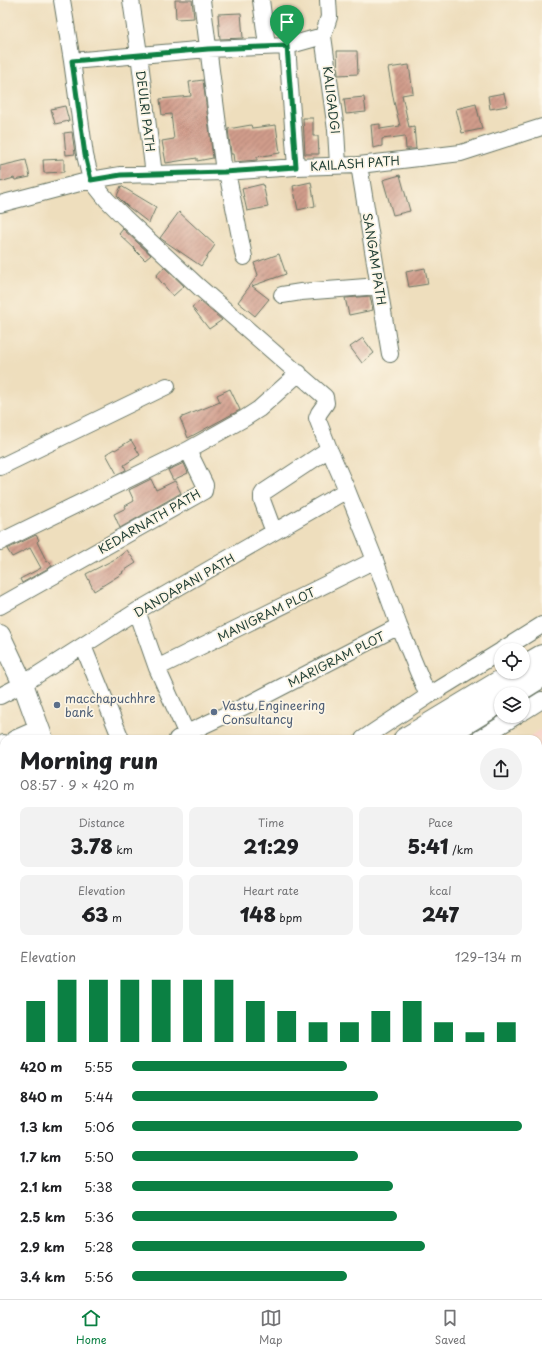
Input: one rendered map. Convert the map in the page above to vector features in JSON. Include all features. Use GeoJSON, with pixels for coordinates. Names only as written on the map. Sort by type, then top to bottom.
{"type":"FeatureCollection","features":[{"type":"Feature","properties":{"kind":"highway"},"geometry":{"type":"LineString","coordinates":[[530,664],[542,656]]}},
{"type":"Feature","properties":{"kind":"highway"},"geometry":{"type":"LineString","coordinates":[[524,687],[542,676]]}},
{"type":"Feature","properties":{"kind":"highway"},"geometry":{"type":"LineString","coordinates":[[412,735],[504,679]]}},
{"type":"Feature","properties":{"kind":"highway"},"geometry":{"type":"LineString","coordinates":[[446,735],[494,705]]}},
{"type":"Feature","properties":{"kind":"main road"},"geometry":{"type":"LineString","coordinates":[[0,636],[23,684],[41,733]]}},
{"type":"Feature","properties":{"kind":"street"},"geometry":{"type":"LineString","coordinates":[[62,0],[85,155],[91,180],[124,218],[325,397],[326,403],[317,418],[375,560],[399,626],[428,696]]}},
{"type":"Feature","properties":{"kind":"street","name":"DEULRI PATH"},"geometry":{"type":"LineString","coordinates":[[131,0],[154,175]]}},
{"type":"Feature","properties":{"kind":"street"},"geometry":{"type":"LineString","coordinates":[[202,0],[226,172],[244,258]]}},
{"type":"Feature","properties":{"kind":"street"},"geometry":{"type":"LineString","coordinates":[[261,0],[267,46]]}},
{"type":"Feature","properties":{"kind":"street"},"geometry":{"type":"LineString","coordinates":[[72,61],[208,49],[287,46],[323,36],[329,17],[328,0]]}},
{"type":"Feature","properties":{"kind":"street","name":"KALIGADGI"},"geometry":{"type":"LineString","coordinates":[[323,36],[336,130],[338,165]]}},
{"type":"Feature","properties":{"kind":"street"},"geometry":{"type":"LineString","coordinates":[[287,46],[296,167]]}},
{"type":"Feature","properties":{"kind":"street","name":"KAILASH PATH"},"geometry":{"type":"LineString","coordinates":[[0,204],[91,180],[121,175],[226,172],[296,167],[359,165],[462,153],[542,128]]}},
{"type":"Feature","properties":{"kind":"street","name":"SANGAM PATH"},"geometry":{"type":"LineString","coordinates":[[359,165],[390,354]]}},
{"type":"Feature","properties":{"kind":"street"},"geometry":{"type":"LineString","coordinates":[[282,295],[301,292],[379,286]]}},
{"type":"Feature","properties":{"kind":"street"},"geometry":{"type":"LineString","coordinates":[[0,542],[188,450],[245,418],[258,409],[299,373]]}},
{"type":"Feature","properties":{"kind":"street"},"geometry":{"type":"LineString","coordinates":[[0,467],[166,386]]}},
{"type":"Feature","properties":{"kind":"street"},"geometry":{"type":"LineString","coordinates":[[274,532],[262,500],[262,495],[264,492],[329,449]]}},
{"type":"Feature","properties":{"kind":"street","name":"KEDARNATH PATH"},"geometry":{"type":"LineString","coordinates":[[0,606],[204,491],[205,485],[188,450]]}},
{"type":"Feature","properties":{"kind":"street","name":"DANDAPANI PATH"},"geometry":{"type":"LineString","coordinates":[[0,696],[23,684],[137,611],[347,490]]}},
{"type":"Feature","properties":{"kind":"street","name":"MANIGRAM PLOT"},"geometry":{"type":"LineString","coordinates":[[157,668],[375,560]]}},
{"type":"Feature","properties":{"kind":"street"},"geometry":{"type":"LineString","coordinates":[[137,611],[183,735]]}},
{"type":"Feature","properties":{"kind":"street"},"geometry":{"type":"LineString","coordinates":[[513,643],[542,625]]}},
{"type":"Feature","properties":{"kind":"street","name":"MARIGRAM PLOT"},"geometry":{"type":"LineString","coordinates":[[188,735],[399,626]]}},
{"type":"Feature","properties":{"kind":"street"},"geometry":{"type":"LineString","coordinates":[[83,646],[119,735]]}},
{"type":"Feature","properties":{"kind":"street"},"geometry":{"type":"LineString","coordinates":[[369,735],[494,655]]}},
{"type":"Feature","properties":{"kind":"street"},"geometry":{"type":"LineString","coordinates":[[530,708],[542,700]]}},
{"type":"Feature","properties":{"kind":"street"},"geometry":{"type":"LineString","coordinates":[[485,735],[505,723]]}},
{"type":"Feature","properties":{"kind":"shaded area"},"geometry":{"type":"Polygon","coordinates":[[[542,729],[542,735],[532,735],[542,729]]]}},
{"type":"Feature","properties":{"kind":"building"},"geometry":{"type":"Polygon","coordinates":[[[175,0],[192,0],[194,18],[176,19],[175,0]]]}},
{"type":"Feature","properties":{"kind":"building"},"geometry":{"type":"Polygon","coordinates":[[[241,13],[243,38],[220,39],[218,14],[241,13]]]}},
{"type":"Feature","properties":{"kind":"building"},"geometry":{"type":"Polygon","coordinates":[[[337,51],[357,51],[358,74],[338,75],[337,51]]]}},
{"type":"Feature","properties":{"kind":"building"},"geometry":{"type":"Polygon","coordinates":[[[409,65],[413,93],[402,95],[409,127],[414,126],[416,149],[406,149],[405,136],[382,139],[382,146],[373,148],[371,125],[380,124],[380,129],[400,126],[388,68],[409,65]]]}},
{"type":"Feature","properties":{"kind":"building"},"geometry":{"type":"Polygon","coordinates":[[[203,80],[213,158],[197,161],[197,158],[166,163],[162,141],[174,139],[171,114],[162,115],[160,99],[191,96],[189,82],[203,80]]]}},
{"type":"Feature","properties":{"kind":"building"},"geometry":{"type":"Polygon","coordinates":[[[504,93],[507,106],[490,109],[488,96],[504,93]]]}},
{"type":"Feature","properties":{"kind":"building"},"geometry":{"type":"Polygon","coordinates":[[[364,97],[366,112],[346,114],[344,99],[364,97]]]}},
{"type":"Feature","properties":{"kind":"building"},"geometry":{"type":"Polygon","coordinates":[[[476,104],[482,129],[462,133],[456,109],[476,104]]]}},
{"type":"Feature","properties":{"kind":"building"},"geometry":{"type":"Polygon","coordinates":[[[65,106],[69,121],[55,124],[51,109],[65,106]]]}},
{"type":"Feature","properties":{"kind":"building"},"geometry":{"type":"Polygon","coordinates":[[[303,118],[313,118],[313,136],[318,136],[319,154],[305,154],[303,118]]]}},
{"type":"Feature","properties":{"kind":"building"},"geometry":{"type":"Polygon","coordinates":[[[251,125],[252,128],[276,125],[280,153],[257,157],[257,160],[234,162],[233,154],[231,154],[228,129],[251,125]]]}},
{"type":"Feature","properties":{"kind":"building"},"geometry":{"type":"Polygon","coordinates":[[[72,132],[75,154],[66,155],[64,133],[72,132]]]}},
{"type":"Feature","properties":{"kind":"building"},"geometry":{"type":"Polygon","coordinates":[[[64,159],[64,172],[44,173],[43,160],[64,159]]]}},
{"type":"Feature","properties":{"kind":"building"},"geometry":{"type":"Polygon","coordinates":[[[26,160],[30,177],[15,180],[14,178],[0,182],[0,166],[26,160]]]}},
{"type":"Feature","properties":{"kind":"building"},"geometry":{"type":"Polygon","coordinates":[[[400,175],[410,211],[393,215],[383,180],[400,175]]]}},
{"type":"Feature","properties":{"kind":"building"},"geometry":{"type":"Polygon","coordinates":[[[311,182],[315,206],[298,210],[293,186],[311,182]]]}},
{"type":"Feature","properties":{"kind":"building"},"geometry":{"type":"Polygon","coordinates":[[[263,184],[268,207],[247,211],[242,189],[263,184]]]}},
{"type":"Feature","properties":{"kind":"building"},"geometry":{"type":"Polygon","coordinates":[[[121,186],[156,207],[149,223],[117,196],[121,186]]]}},
{"type":"Feature","properties":{"kind":"building"},"geometry":{"type":"Polygon","coordinates":[[[179,212],[215,245],[201,266],[160,238],[179,212]]]}},
{"type":"Feature","properties":{"kind":"building"},"geometry":{"type":"Polygon","coordinates":[[[123,229],[151,255],[145,260],[119,234],[123,229]]]}},
{"type":"Feature","properties":{"kind":"building"},"geometry":{"type":"Polygon","coordinates":[[[279,254],[286,274],[252,286],[269,299],[255,316],[238,302],[258,275],[254,263],[279,254]]]}},
{"type":"Feature","properties":{"kind":"building"},"geometry":{"type":"Polygon","coordinates":[[[164,267],[184,286],[173,296],[156,276],[164,267]]]}},
{"type":"Feature","properties":{"kind":"building"},"geometry":{"type":"Polygon","coordinates":[[[425,268],[428,284],[409,287],[406,272],[425,268]]]}},
{"type":"Feature","properties":{"kind":"building"},"geometry":{"type":"Polygon","coordinates":[[[370,296],[373,310],[349,315],[345,298],[370,296]]]}},
{"type":"Feature","properties":{"kind":"building"},"geometry":{"type":"Polygon","coordinates":[[[200,301],[222,320],[209,329],[192,307],[200,301]]]}},
{"type":"Feature","properties":{"kind":"building"},"geometry":{"type":"Polygon","coordinates":[[[363,338],[374,353],[362,363],[350,347],[363,338]]]}},
{"type":"Feature","properties":{"kind":"building"},"geometry":{"type":"Polygon","coordinates":[[[230,389],[240,410],[188,438],[180,418],[220,402],[217,395],[230,389]]]}},
{"type":"Feature","properties":{"kind":"building"},"geometry":{"type":"Polygon","coordinates":[[[131,440],[140,455],[124,465],[126,470],[117,474],[106,454],[131,440]]]}},
{"type":"Feature","properties":{"kind":"building"},"geometry":{"type":"Polygon","coordinates":[[[184,463],[188,473],[173,480],[168,470],[184,463]]]}},
{"type":"Feature","properties":{"kind":"building"},"geometry":{"type":"Polygon","coordinates":[[[151,479],[156,490],[175,481],[181,493],[120,528],[114,514],[126,508],[125,506],[134,501],[129,490],[151,479]]]}},
{"type":"Feature","properties":{"kind":"building"},"geometry":{"type":"Polygon","coordinates":[[[36,535],[39,540],[37,542],[47,562],[49,561],[52,566],[22,583],[20,579],[41,568],[30,548],[12,557],[7,549],[36,535]]]}},
{"type":"Feature","properties":{"kind":"building"},"geometry":{"type":"Polygon","coordinates":[[[127,550],[136,563],[94,591],[86,574],[117,558],[127,550]]]}},
{"type":"Feature","properties":{"kind":"place","name":"macchapuchhre bank"},"geometry":{"type":"Point","coordinates":[57,705]}},
{"type":"Feature","properties":{"kind":"place","name":"Vastu Engineering Consultancy"},"geometry":{"type":"Point","coordinates":[214,712]}},
{"type":"Feature","properties":{"kind":"route"},"geometry":{"type":"LineString","coordinates":[[287,46],[296,167],[224,172],[121,175],[91,180],[85,155],[72,61],[208,49],[287,46]]}}]}
